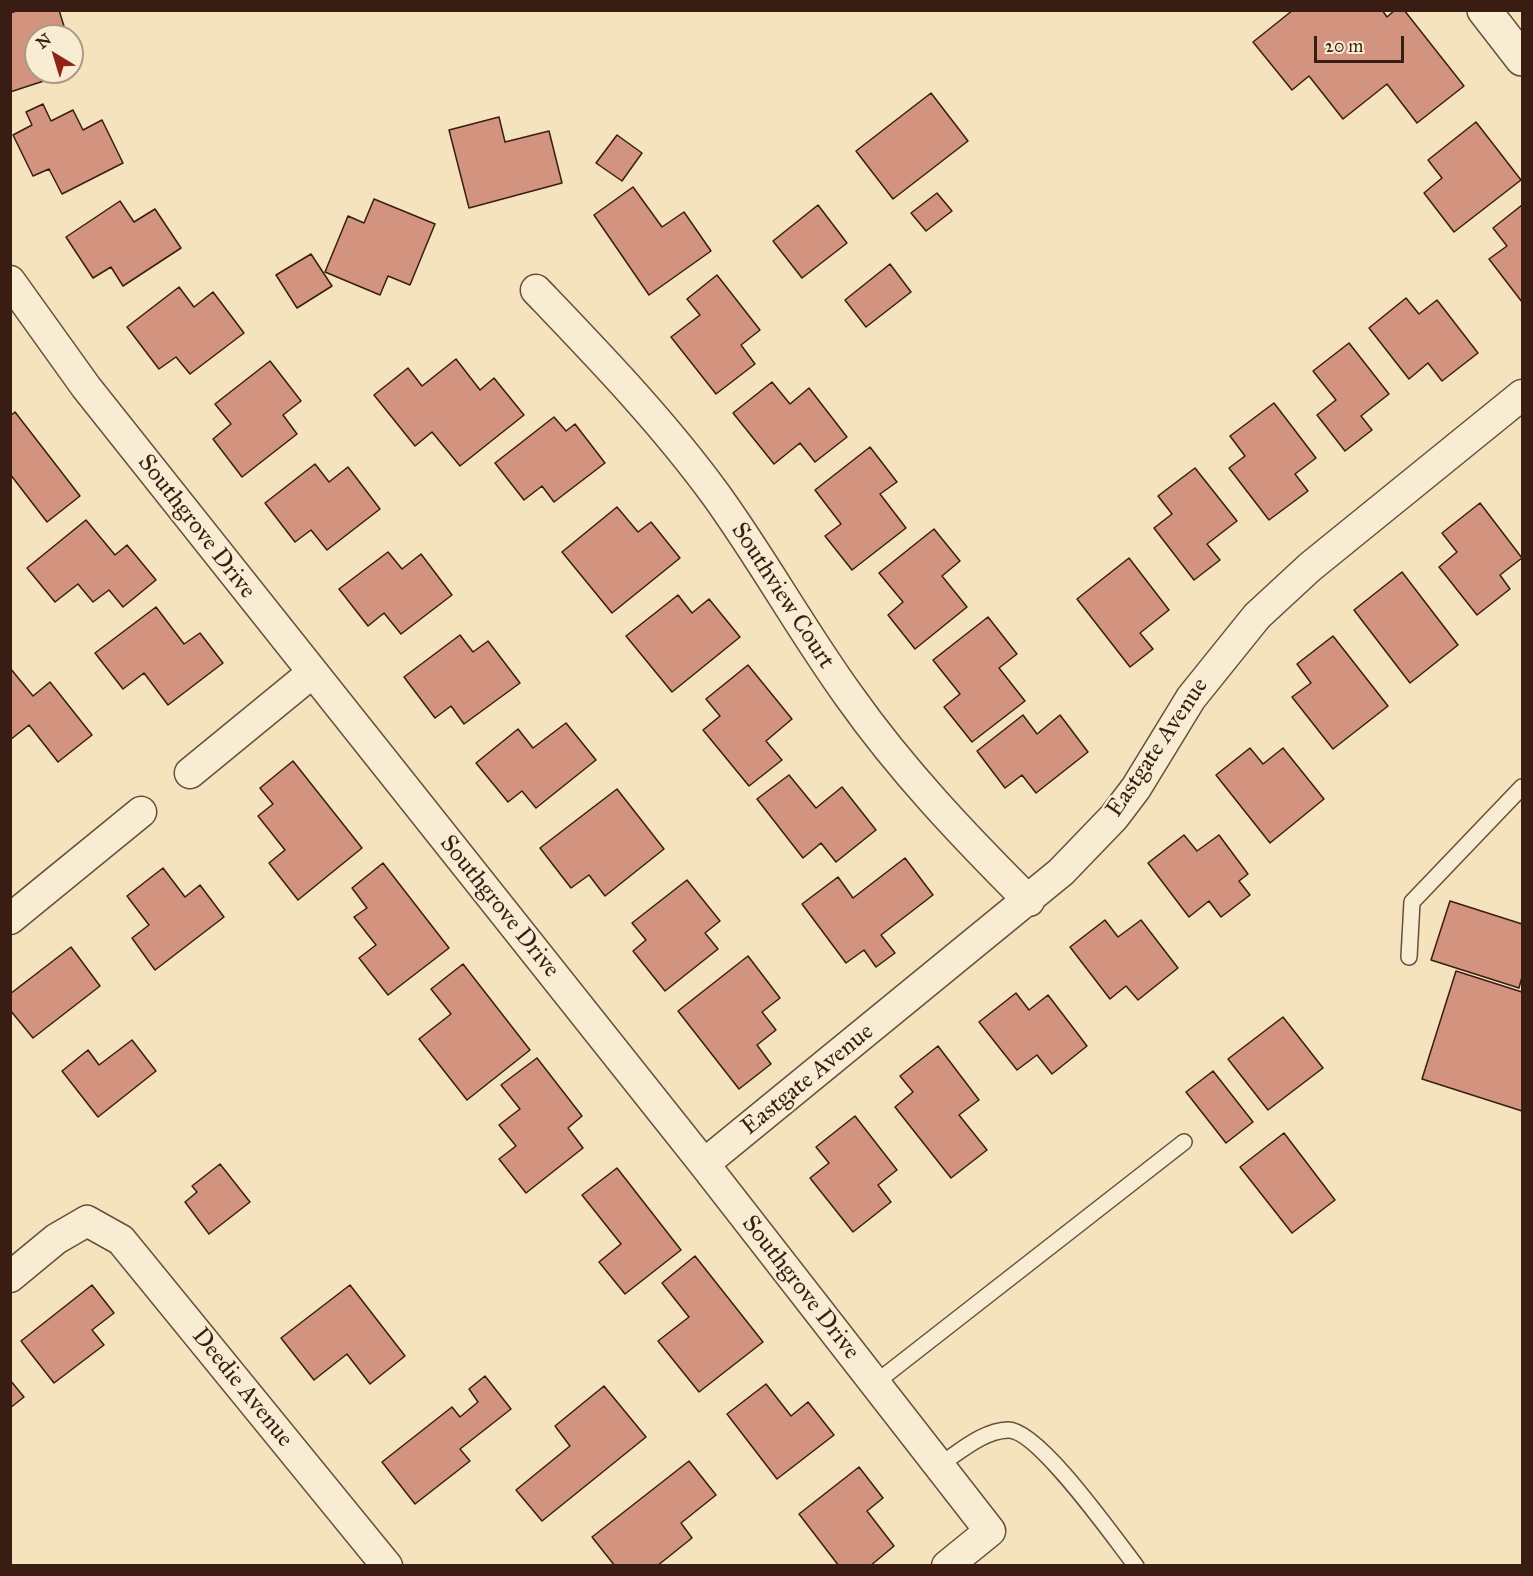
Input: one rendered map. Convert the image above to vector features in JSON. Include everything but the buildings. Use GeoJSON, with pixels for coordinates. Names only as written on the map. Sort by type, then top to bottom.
{"type":"FeatureCollection","features":[{"type":"Feature","properties":{"kind":"street"},"geometry":{"type":"LineString","coordinates":[[1484,10],[1522,59]]}},
{"type":"Feature","properties":{"kind":"street","name":"Southgrove Drive"},"geometry":{"type":"LineString","coordinates":[[10,281],[58,351],[704,1164],[990,1531],[948,1566]]}},
{"type":"Feature","properties":{"kind":"street","name":"Southview Court"},"geometry":{"type":"LineString","coordinates":[[536,290],[626,385],[709,486],[826,664],[897,759],[938,808],[1029,901]]}},
{"type":"Feature","properties":{"kind":"street","name":"Eastgate Avenue"},"geometry":{"type":"LineString","coordinates":[[704,1164],[1029,901],[1114,817],[1156,758],[1191,698],[1257,615],[1310,567],[1522,395]]}},
{"type":"Feature","properties":{"kind":"street"},"geometry":{"type":"LineString","coordinates":[[190,773],[312,673]]}},
{"type":"Feature","properties":{"kind":"street"},"geometry":{"type":"LineString","coordinates":[[10,919],[141,812]]}},
{"type":"Feature","properties":{"kind":"street","name":"Deedie Avenue"},"geometry":{"type":"LineString","coordinates":[[10,1277],[56,1239],[87,1221],[121,1240],[387,1566]]}},
{"type":"Feature","properties":{"kind":"lane"},"geometry":{"type":"LineString","coordinates":[[1409,957],[1412,902],[1522,787]]}},
{"type":"Feature","properties":{"kind":"lane"},"geometry":{"type":"LineString","coordinates":[[874,1384],[1184,1142]]}},
{"type":"Feature","properties":{"kind":"lane"},"geometry":{"type":"LineString","coordinates":[[939,1465],[988,1433],[1010,1430],[1029,1438],[1058,1467],[1136,1566]]}}]}
